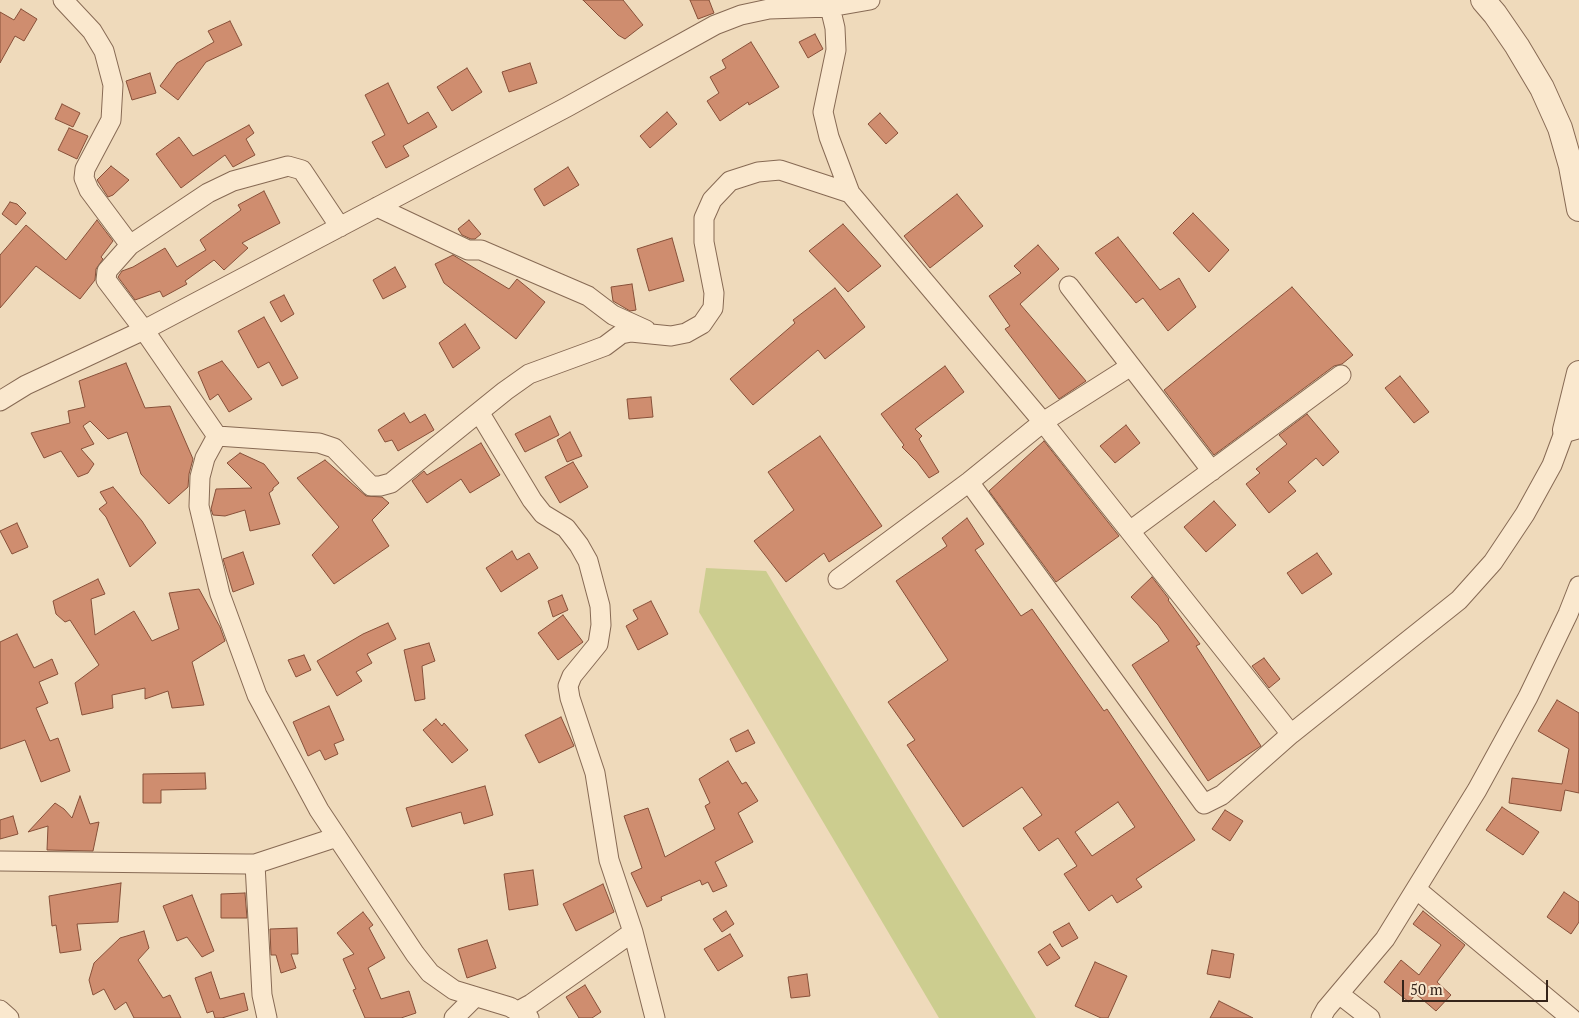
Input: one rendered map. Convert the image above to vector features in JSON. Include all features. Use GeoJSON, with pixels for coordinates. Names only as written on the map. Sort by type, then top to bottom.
{"type":"FeatureCollection","features":[{"type":"Feature","properties":{"kind":"street"},"geometry":{"type":"LineString","coordinates":[[63,0],[92,32],[104,51],[113,85],[110,120],[85,169],[84,178],[89,190],[130,245]]}},
{"type":"Feature","properties":{"kind":"street"},"geometry":{"type":"LineString","coordinates":[[0,401],[26,385],[144,330],[567,107],[715,26],[741,15],[770,10],[830,7],[870,0]]}},
{"type":"Feature","properties":{"kind":"street"},"geometry":{"type":"LineString","coordinates":[[1483,0],[1517,46],[1542,88],[1560,128],[1571,166],[1579,208]]}},
{"type":"Feature","properties":{"kind":"street"},"geometry":{"type":"LineString","coordinates":[[830,7],[835,28],[836,50],[823,112],[829,137],[850,193],[1043,422],[1291,734]]}},
{"type":"Feature","properties":{"kind":"street"},"geometry":{"type":"LineString","coordinates":[[218,436],[144,330],[106,280],[107,271],[130,245],[208,194],[233,181],[288,166],[302,170],[340,227]]}},
{"type":"Feature","properties":{"kind":"street"},"geometry":{"type":"LineString","coordinates":[[218,436],[319,443],[334,448],[371,486],[391,483],[529,374],[605,346],[621,334],[631,332],[671,336],[686,333],[702,324],[713,308],[714,293],[704,242],[704,218],[712,200],[730,181],[758,172],[780,170],[850,193]]}},
{"type":"Feature","properties":{"kind":"street"},"geometry":{"type":"LineString","coordinates":[[377,207],[468,250],[481,250],[588,296],[613,315],[654,334]]}},
{"type":"Feature","properties":{"kind":"street"},"geometry":{"type":"LineString","coordinates":[[1069,286],[1212,470]]}},
{"type":"Feature","properties":{"kind":"street"},"geometry":{"type":"LineString","coordinates":[[838,579],[969,482],[1043,422],[1131,366]]}},
{"type":"Feature","properties":{"kind":"street"},"geometry":{"type":"LineString","coordinates":[[969,482],[1204,804],[1222,795],[1291,734],[1459,600],[1493,562],[1525,514],[1572,428],[1579,373]]}},
{"type":"Feature","properties":{"kind":"street"},"geometry":{"type":"LineString","coordinates":[[1130,531],[1341,374]]}},
{"type":"Feature","properties":{"kind":"street"},"geometry":{"type":"LineString","coordinates":[[479,412],[532,500],[543,514],[566,528],[588,561],[600,606],[602,625],[598,644],[572,676],[568,686],[570,698],[595,773],[608,860],[633,932],[655,1018]]}},
{"type":"Feature","properties":{"kind":"street"},"geometry":{"type":"LineString","coordinates":[[218,436],[205,458],[200,477],[199,506],[220,594],[258,695],[319,810],[414,954],[430,973],[454,990],[510,1007],[523,1015],[532,1004],[633,932]]}},
{"type":"Feature","properties":{"kind":"street"},"geometry":{"type":"LineString","coordinates":[[1321,1018],[1385,939],[1477,790],[1574,616],[1579,586]]}},
{"type":"Feature","properties":{"kind":"street"},"geometry":{"type":"LineString","coordinates":[[0,861],[255,864],[337,837]]}},
{"type":"Feature","properties":{"kind":"street"},"geometry":{"type":"LineString","coordinates":[[255,864],[262,995],[267,1018]]}},
{"type":"Feature","properties":{"kind":"street"},"geometry":{"type":"LineString","coordinates":[[1416,889],[1571,1018]]}},
{"type":"Feature","properties":{"kind":"street"},"geometry":{"type":"LineString","coordinates":[[1339,994],[1370,1018]]}},
{"type":"Feature","properties":{"kind":"street"},"geometry":{"type":"LineString","coordinates":[[454,1018],[475,997]]}},
{"type":"Feature","properties":{"kind":"street"},"geometry":{"type":"LineString","coordinates":[[0,1010],[9,1018]]}},
{"type":"Feature","properties":{"kind":"green space"},"geometry":{"type":"Polygon","coordinates":[[[706,568],[766,571],[1036,1018],[939,1018],[699,612],[706,568]]]}},
{"type":"Feature","properties":{"kind":"building"},"geometry":{"type":"Polygon","coordinates":[[[583,0],[623,0],[643,25],[625,39],[618,35],[583,0]]]}},
{"type":"Feature","properties":{"kind":"building"},"geometry":{"type":"Polygon","coordinates":[[[690,0],[709,0],[714,13],[698,19],[690,0]]]}},
{"type":"Feature","properties":{"kind":"building"},"geometry":{"type":"Polygon","coordinates":[[[21,9],[37,19],[24,41],[15,36],[0,63],[0,12],[14,20],[21,9]]]}},
{"type":"Feature","properties":{"kind":"building"},"geometry":{"type":"Polygon","coordinates":[[[230,21],[242,45],[206,62],[178,100],[160,86],[177,63],[214,42],[208,31],[230,21]]]}},
{"type":"Feature","properties":{"kind":"building"},"geometry":{"type":"Polygon","coordinates":[[[815,34],[823,49],[808,58],[799,42],[815,34]]]}},
{"type":"Feature","properties":{"kind":"building"},"geometry":{"type":"Polygon","coordinates":[[[751,42],[779,87],[749,105],[748,102],[720,121],[707,101],[719,93],[710,77],[726,68],[722,60],[751,42]]]}},
{"type":"Feature","properties":{"kind":"building"},"geometry":{"type":"Polygon","coordinates":[[[530,63],[537,83],[509,92],[502,72],[530,63]]]}},
{"type":"Feature","properties":{"kind":"building"},"geometry":{"type":"Polygon","coordinates":[[[467,68],[482,92],[452,111],[437,87],[467,68]]]}},
{"type":"Feature","properties":{"kind":"building"},"geometry":{"type":"Polygon","coordinates":[[[150,73],[156,93],[132,100],[126,81],[150,73]]]}},
{"type":"Feature","properties":{"kind":"building"},"geometry":{"type":"Polygon","coordinates":[[[388,83],[408,124],[428,112],[437,127],[403,146],[409,156],[386,168],[372,142],[385,135],[365,95],[388,83]]]}},
{"type":"Feature","properties":{"kind":"building"},"geometry":{"type":"Polygon","coordinates":[[[62,104],[80,113],[73,127],[55,119],[62,104]]]}},
{"type":"Feature","properties":{"kind":"building"},"geometry":{"type":"Polygon","coordinates":[[[667,112],[677,124],[650,148],[640,136],[667,112]]]}},
{"type":"Feature","properties":{"kind":"building"},"geometry":{"type":"Polygon","coordinates":[[[880,113],[898,133],[886,144],[868,124],[880,113]]]}},
{"type":"Feature","properties":{"kind":"building"},"geometry":{"type":"Polygon","coordinates":[[[249,125],[254,133],[246,139],[255,155],[233,167],[225,155],[181,188],[156,154],[179,137],[193,156],[249,125]]]}},
{"type":"Feature","properties":{"kind":"building"},"geometry":{"type":"Polygon","coordinates":[[[69,128],[88,136],[77,159],[58,150],[69,128]]]}},
{"type":"Feature","properties":{"kind":"building"},"geometry":{"type":"Polygon","coordinates":[[[111,166],[129,180],[113,195],[108,197],[97,180],[111,166]]]}},
{"type":"Feature","properties":{"kind":"building"},"geometry":{"type":"Polygon","coordinates":[[[568,167],[579,185],[544,206],[534,189],[568,167]]]}},
{"type":"Feature","properties":{"kind":"building"},"geometry":{"type":"Polygon","coordinates":[[[264,191],[280,223],[242,243],[248,248],[224,270],[214,260],[185,281],[187,284],[163,297],[160,291],[135,300],[118,277],[122,271],[133,267],[165,248],[177,267],[206,250],[200,240],[241,210],[238,205],[264,191]]]}},
{"type":"Feature","properties":{"kind":"building"},"geometry":{"type":"Polygon","coordinates":[[[957,194],[983,226],[930,268],[904,236],[957,194]]]}},
{"type":"Feature","properties":{"kind":"building"},"geometry":{"type":"Polygon","coordinates":[[[10,202],[17,204],[26,213],[16,225],[2,214],[10,202]]]}},
{"type":"Feature","properties":{"kind":"building"},"geometry":{"type":"Polygon","coordinates":[[[1193,213],[1229,250],[1209,272],[1173,233],[1193,213]]]}},
{"type":"Feature","properties":{"kind":"building"},"geometry":{"type":"Polygon","coordinates":[[[97,220],[113,241],[101,257],[103,259],[96,269],[95,280],[80,299],[36,266],[0,308],[0,255],[26,225],[66,260],[97,220]]]}},
{"type":"Feature","properties":{"kind":"building"},"geometry":{"type":"Polygon","coordinates":[[[469,220],[481,234],[475,239],[462,235],[458,229],[469,220]]]}},
{"type":"Feature","properties":{"kind":"building"},"geometry":{"type":"Polygon","coordinates":[[[843,224],[881,266],[848,292],[809,251],[843,224]]]}},
{"type":"Feature","properties":{"kind":"building"},"geometry":{"type":"Polygon","coordinates":[[[1118,237],[1160,290],[1179,278],[1196,307],[1168,331],[1143,298],[1136,303],[1095,253],[1118,237]]]}},
{"type":"Feature","properties":{"kind":"building"},"geometry":{"type":"Polygon","coordinates":[[[672,238],[684,281],[649,291],[637,249],[672,238]]]}},
{"type":"Feature","properties":{"kind":"building"},"geometry":{"type":"Polygon","coordinates":[[[1038,245],[1059,269],[1020,304],[1086,381],[1059,399],[1005,329],[1010,326],[989,296],[1021,273],[1014,266],[1038,245]]]}},
{"type":"Feature","properties":{"kind":"building"},"geometry":{"type":"Polygon","coordinates":[[[453,255],[509,289],[517,279],[545,302],[516,339],[444,283],[435,264],[453,255]]]}},
{"type":"Feature","properties":{"kind":"building"},"geometry":{"type":"Polygon","coordinates":[[[395,267],[406,287],[383,299],[373,280],[395,267]]]}},
{"type":"Feature","properties":{"kind":"building"},"geometry":{"type":"Polygon","coordinates":[[[632,284],[636,310],[630,311],[613,301],[611,287],[632,284]]]}},
{"type":"Feature","properties":{"kind":"building"},"geometry":{"type":"Polygon","coordinates":[[[1292,287],[1353,355],[1342,364],[1334,366],[1214,455],[1164,390],[1292,287]]]}},
{"type":"Feature","properties":{"kind":"building"},"geometry":{"type":"Polygon","coordinates":[[[835,288],[865,327],[825,359],[818,350],[753,405],[730,379],[795,323],[793,320],[835,288]]]}},
{"type":"Feature","properties":{"kind":"building"},"geometry":{"type":"Polygon","coordinates":[[[284,295],[294,314],[281,322],[270,302],[284,295]]]}},
{"type":"Feature","properties":{"kind":"building"},"geometry":{"type":"Polygon","coordinates":[[[264,317],[298,378],[282,386],[269,362],[258,368],[238,331],[264,317]]]}},
{"type":"Feature","properties":{"kind":"building"},"geometry":{"type":"Polygon","coordinates":[[[465,324],[480,348],[453,368],[439,343],[465,324]]]}},
{"type":"Feature","properties":{"kind":"building"},"geometry":{"type":"Polygon","coordinates":[[[222,361],[252,399],[229,412],[218,394],[210,400],[198,372],[222,361]]]}},
{"type":"Feature","properties":{"kind":"building"},"geometry":{"type":"Polygon","coordinates":[[[126,363],[145,408],[170,406],[193,459],[188,487],[169,504],[141,474],[127,432],[108,439],[90,421],[83,426],[94,444],[81,449],[94,464],[88,473],[78,477],[61,451],[44,458],[31,433],[70,423],[68,411],[85,407],[79,381],[126,363]]]}},
{"type":"Feature","properties":{"kind":"building"},"geometry":{"type":"Polygon","coordinates":[[[945,366],[964,392],[915,429],[922,436],[919,439],[939,472],[929,478],[902,447],[904,445],[881,414],[945,366]]]}},
{"type":"Feature","properties":{"kind":"building"},"geometry":{"type":"Polygon","coordinates":[[[1400,376],[1429,412],[1414,423],[1385,388],[1400,376]]]}},
{"type":"Feature","properties":{"kind":"building"},"geometry":{"type":"Polygon","coordinates":[[[651,397],[653,417],[629,419],[627,399],[651,397]]]}},
{"type":"Feature","properties":{"kind":"building"},"geometry":{"type":"Polygon","coordinates":[[[404,413],[410,423],[425,414],[434,430],[398,451],[392,440],[385,442],[378,430],[404,413]]]}},
{"type":"Feature","properties":{"kind":"building"},"geometry":{"type":"Polygon","coordinates":[[[1307,414],[1339,452],[1323,466],[1316,458],[1288,482],[1296,491],[1269,513],[1246,484],[1260,473],[1256,469],[1287,444],[1279,435],[1307,414]]]}},
{"type":"Feature","properties":{"kind":"building"},"geometry":{"type":"Polygon","coordinates":[[[550,416],[559,435],[525,452],[515,434],[550,416]]]}},
{"type":"Feature","properties":{"kind":"building"},"geometry":{"type":"Polygon","coordinates":[[[1126,425],[1140,443],[1115,463],[1100,446],[1126,425]]]}},
{"type":"Feature","properties":{"kind":"building"},"geometry":{"type":"Polygon","coordinates":[[[570,432],[582,456],[567,462],[557,440],[570,432]]]}},
{"type":"Feature","properties":{"kind":"building"},"geometry":{"type":"Polygon","coordinates":[[[820,436],[882,526],[829,562],[824,553],[786,582],[754,541],[794,510],[768,472],[820,436]]]}},
{"type":"Feature","properties":{"kind":"building"},"geometry":{"type":"Polygon","coordinates":[[[1044,441],[1119,536],[1056,582],[989,491],[1044,441]]]}},
{"type":"Feature","properties":{"kind":"building"},"geometry":{"type":"Polygon","coordinates":[[[481,443],[500,475],[470,493],[461,479],[427,503],[412,481],[424,471],[427,475],[481,443]]]}},
{"type":"Feature","properties":{"kind":"building"},"geometry":{"type":"Polygon","coordinates":[[[240,453],[264,464],[279,483],[269,493],[280,524],[250,531],[245,510],[225,516],[213,515],[211,509],[216,489],[252,488],[227,463],[240,453]]]}},
{"type":"Feature","properties":{"kind":"building"},"geometry":{"type":"Polygon","coordinates":[[[325,460],[366,496],[382,497],[389,503],[372,520],[389,546],[334,584],[312,555],[339,527],[297,478],[325,460]]]}},
{"type":"Feature","properties":{"kind":"building"},"geometry":{"type":"Polygon","coordinates":[[[573,462],[588,487],[560,503],[545,477],[573,462]]]}},
{"type":"Feature","properties":{"kind":"building"},"geometry":{"type":"Polygon","coordinates":[[[113,487],[142,521],[156,543],[130,567],[106,517],[99,509],[107,503],[100,492],[113,487]]]}},
{"type":"Feature","properties":{"kind":"building"},"geometry":{"type":"Polygon","coordinates":[[[1214,501],[1236,525],[1206,552],[1184,527],[1214,501]]]}},
{"type":"Feature","properties":{"kind":"building"},"geometry":{"type":"Polygon","coordinates":[[[967,518],[984,544],[975,550],[1021,616],[1032,609],[1104,711],[1107,709],[1195,840],[1136,879],[1142,887],[1117,903],[1112,895],[1089,911],[1064,874],[1077,866],[1058,838],[1039,851],[1023,828],[1042,815],[1022,787],[963,827],[907,745],[915,740],[888,702],[948,660],[896,581],[947,546],[942,538],[967,518]],[[1118,802],[1075,832],[1092,856],[1135,827],[1118,802]]]}},
{"type":"Feature","properties":{"kind":"building"},"geometry":{"type":"Polygon","coordinates":[[[17,523],[28,547],[12,554],[0,531],[17,523]]]}},
{"type":"Feature","properties":{"kind":"building"},"geometry":{"type":"Polygon","coordinates":[[[512,551],[517,560],[529,553],[538,568],[501,592],[486,568],[512,551]]]}},
{"type":"Feature","properties":{"kind":"building"},"geometry":{"type":"Polygon","coordinates":[[[243,552],[254,584],[233,592],[223,559],[243,552]]]}},
{"type":"Feature","properties":{"kind":"building"},"geometry":{"type":"Polygon","coordinates":[[[1317,553],[1332,574],[1302,594],[1287,573],[1317,553]]]}},
{"type":"Feature","properties":{"kind":"building"},"geometry":{"type":"Polygon","coordinates":[[[1152,577],[1200,644],[1196,646],[1261,746],[1208,781],[1132,665],[1169,641],[1158,625],[1131,597],[1152,577]]]}},
{"type":"Feature","properties":{"kind":"building"},"geometry":{"type":"Polygon","coordinates":[[[98,579],[105,594],[91,599],[95,635],[134,611],[152,641],[179,629],[169,593],[199,589],[220,627],[225,641],[192,662],[204,705],[172,708],[168,691],[145,699],[145,688],[112,695],[113,708],[82,715],[75,683],[99,665],[70,620],[65,622],[56,614],[53,601],[98,579]]]}},
{"type":"Feature","properties":{"kind":"building"},"geometry":{"type":"Polygon","coordinates":[[[562,595],[568,610],[553,617],[548,601],[562,595]]]}},
{"type":"Feature","properties":{"kind":"building"},"geometry":{"type":"Polygon","coordinates":[[[651,601],[668,634],[638,650],[626,626],[638,619],[633,610],[651,601]]]}},
{"type":"Feature","properties":{"kind":"building"},"geometry":{"type":"Polygon","coordinates":[[[563,615],[583,642],[558,660],[538,633],[563,615]]]}},
{"type":"Feature","properties":{"kind":"building"},"geometry":{"type":"Polygon","coordinates":[[[388,623],[396,639],[367,654],[372,663],[356,672],[362,681],[337,696],[317,661],[363,634],[388,623]]]}},
{"type":"Feature","properties":{"kind":"building"},"geometry":{"type":"Polygon","coordinates":[[[17,634],[34,668],[52,659],[58,674],[39,682],[48,703],[36,708],[50,741],[58,738],[70,771],[41,782],[25,740],[0,749],[0,642],[17,634]]]}},
{"type":"Feature","properties":{"kind":"building"},"geometry":{"type":"Polygon","coordinates":[[[429,643],[435,661],[422,666],[425,699],[415,701],[404,650],[429,643]]]}},
{"type":"Feature","properties":{"kind":"building"},"geometry":{"type":"Polygon","coordinates":[[[304,655],[311,670],[296,677],[288,660],[304,655]]]}},
{"type":"Feature","properties":{"kind":"building"},"geometry":{"type":"Polygon","coordinates":[[[1264,658],[1280,679],[1269,688],[1252,666],[1264,658]]]}},
{"type":"Feature","properties":{"kind":"building"},"geometry":{"type":"Polygon","coordinates":[[[1557,700],[1579,713],[1579,793],[1565,790],[1561,811],[1509,803],[1512,778],[1562,784],[1569,749],[1538,731],[1557,700]]]}},
{"type":"Feature","properties":{"kind":"building"},"geometry":{"type":"Polygon","coordinates":[[[329,706],[344,740],[334,744],[338,754],[325,760],[320,750],[308,756],[293,722],[329,706]]]}},
{"type":"Feature","properties":{"kind":"building"},"geometry":{"type":"Polygon","coordinates":[[[561,717],[574,746],[539,763],[525,735],[561,717]]]}},
{"type":"Feature","properties":{"kind":"building"},"geometry":{"type":"Polygon","coordinates":[[[436,719],[442,726],[444,723],[468,750],[452,763],[423,730],[436,719]]]}},
{"type":"Feature","properties":{"kind":"building"},"geometry":{"type":"Polygon","coordinates":[[[748,730],[755,743],[736,752],[730,739],[748,730]]]}},
{"type":"Feature","properties":{"kind":"building"},"geometry":{"type":"Polygon","coordinates":[[[728,761],[742,784],[746,782],[758,801],[738,813],[753,842],[715,862],[727,886],[713,892],[708,882],[702,885],[700,880],[661,897],[662,900],[647,907],[631,873],[642,868],[624,816],[648,808],[665,857],[715,829],[705,806],[710,803],[699,779],[728,761]]]}},
{"type":"Feature","properties":{"kind":"building"},"geometry":{"type":"Polygon","coordinates":[[[205,773],[206,789],[161,790],[161,803],[143,803],[143,774],[205,773]]]}},
{"type":"Feature","properties":{"kind":"building"},"geometry":{"type":"Polygon","coordinates":[[[485,786],[493,815],[464,824],[461,812],[412,827],[406,808],[485,786]]]}},
{"type":"Feature","properties":{"kind":"building"},"geometry":{"type":"Polygon","coordinates":[[[80,796],[90,824],[99,822],[93,851],[47,850],[48,826],[28,832],[55,803],[72,818],[80,796]]]}},
{"type":"Feature","properties":{"kind":"building"},"geometry":{"type":"Polygon","coordinates":[[[1502,807],[1539,832],[1523,855],[1486,830],[1502,807]]]}},
{"type":"Feature","properties":{"kind":"building"},"geometry":{"type":"Polygon","coordinates":[[[1225,810],[1243,821],[1230,841],[1212,829],[1225,810]]]}},
{"type":"Feature","properties":{"kind":"building"},"geometry":{"type":"Polygon","coordinates":[[[13,816],[18,834],[0,839],[0,820],[13,816]]]}},
{"type":"Feature","properties":{"kind":"building"},"geometry":{"type":"Polygon","coordinates":[[[533,870],[538,905],[509,910],[504,874],[533,870]]]}},
{"type":"Feature","properties":{"kind":"building"},"geometry":{"type":"Polygon","coordinates":[[[121,883],[118,922],[77,924],[81,950],[60,953],[56,925],[52,926],[49,896],[121,883]]]}},
{"type":"Feature","properties":{"kind":"building"},"geometry":{"type":"Polygon","coordinates":[[[603,884],[614,912],[576,931],[563,904],[603,884]]]}},
{"type":"Feature","properties":{"kind":"building"},"geometry":{"type":"Polygon","coordinates":[[[1564,892],[1579,902],[1579,922],[1571,934],[1547,917],[1564,892]]]}},
{"type":"Feature","properties":{"kind":"building"},"geometry":{"type":"Polygon","coordinates":[[[245,893],[247,918],[221,918],[221,894],[245,893]]]}},
{"type":"Feature","properties":{"kind":"building"},"geometry":{"type":"Polygon","coordinates":[[[192,895],[214,951],[202,957],[187,937],[177,941],[163,906],[192,895]]]}},
{"type":"Feature","properties":{"kind":"building"},"geometry":{"type":"Polygon","coordinates":[[[726,911],[734,924],[722,932],[713,919],[726,911]]]}},
{"type":"Feature","properties":{"kind":"building"},"geometry":{"type":"Polygon","coordinates":[[[1423,911],[1465,945],[1437,982],[1451,995],[1436,1011],[1416,994],[1409,1002],[1384,982],[1401,960],[1419,975],[1441,945],[1413,924],[1423,911]]]}},
{"type":"Feature","properties":{"kind":"building"},"geometry":{"type":"Polygon","coordinates":[[[363,912],[373,925],[369,928],[385,958],[368,968],[381,999],[409,991],[416,1013],[401,1018],[365,1018],[353,990],[356,989],[343,959],[354,954],[337,933],[363,912]]]}},
{"type":"Feature","properties":{"kind":"building"},"geometry":{"type":"Polygon","coordinates":[[[1069,923],[1078,938],[1062,947],[1053,932],[1069,923]]]}},
{"type":"Feature","properties":{"kind":"building"},"geometry":{"type":"Polygon","coordinates":[[[297,928],[298,954],[291,954],[296,968],[281,973],[276,955],[271,955],[270,929],[297,928]]]}},
{"type":"Feature","properties":{"kind":"building"},"geometry":{"type":"Polygon","coordinates":[[[144,931],[149,948],[138,960],[163,998],[170,995],[181,1018],[134,1018],[126,1002],[115,1010],[104,989],[93,995],[89,980],[94,963],[120,938],[144,931]]]}},
{"type":"Feature","properties":{"kind":"building"},"geometry":{"type":"Polygon","coordinates":[[[730,934],[743,956],[718,971],[704,949],[730,934]]]}},
{"type":"Feature","properties":{"kind":"building"},"geometry":{"type":"Polygon","coordinates":[[[487,940],[496,968],[467,978],[458,949],[487,940]]]}},
{"type":"Feature","properties":{"kind":"building"},"geometry":{"type":"Polygon","coordinates":[[[1050,944],[1060,958],[1047,966],[1038,952],[1050,944]]]}},
{"type":"Feature","properties":{"kind":"building"},"geometry":{"type":"Polygon","coordinates":[[[1212,950],[1234,954],[1230,978],[1207,974],[1212,950]]]}},
{"type":"Feature","properties":{"kind":"building"},"geometry":{"type":"Polygon","coordinates":[[[1095,962],[1127,976],[1108,1018],[1101,1018],[1075,1006],[1095,962]]]}},
{"type":"Feature","properties":{"kind":"building"},"geometry":{"type":"Polygon","coordinates":[[[211,972],[220,999],[244,993],[248,1010],[222,1018],[215,1018],[213,1011],[207,1013],[195,978],[211,972]]]}},
{"type":"Feature","properties":{"kind":"building"},"geometry":{"type":"Polygon","coordinates":[[[807,974],[810,996],[791,998],[788,977],[807,974]]]}},
{"type":"Feature","properties":{"kind":"building"},"geometry":{"type":"Polygon","coordinates":[[[585,985],[601,1012],[592,1018],[579,1018],[566,997],[585,985]]]}},
{"type":"Feature","properties":{"kind":"building"},"geometry":{"type":"Polygon","coordinates":[[[1219,1001],[1253,1018],[1210,1018],[1219,1001]]]}}]}
